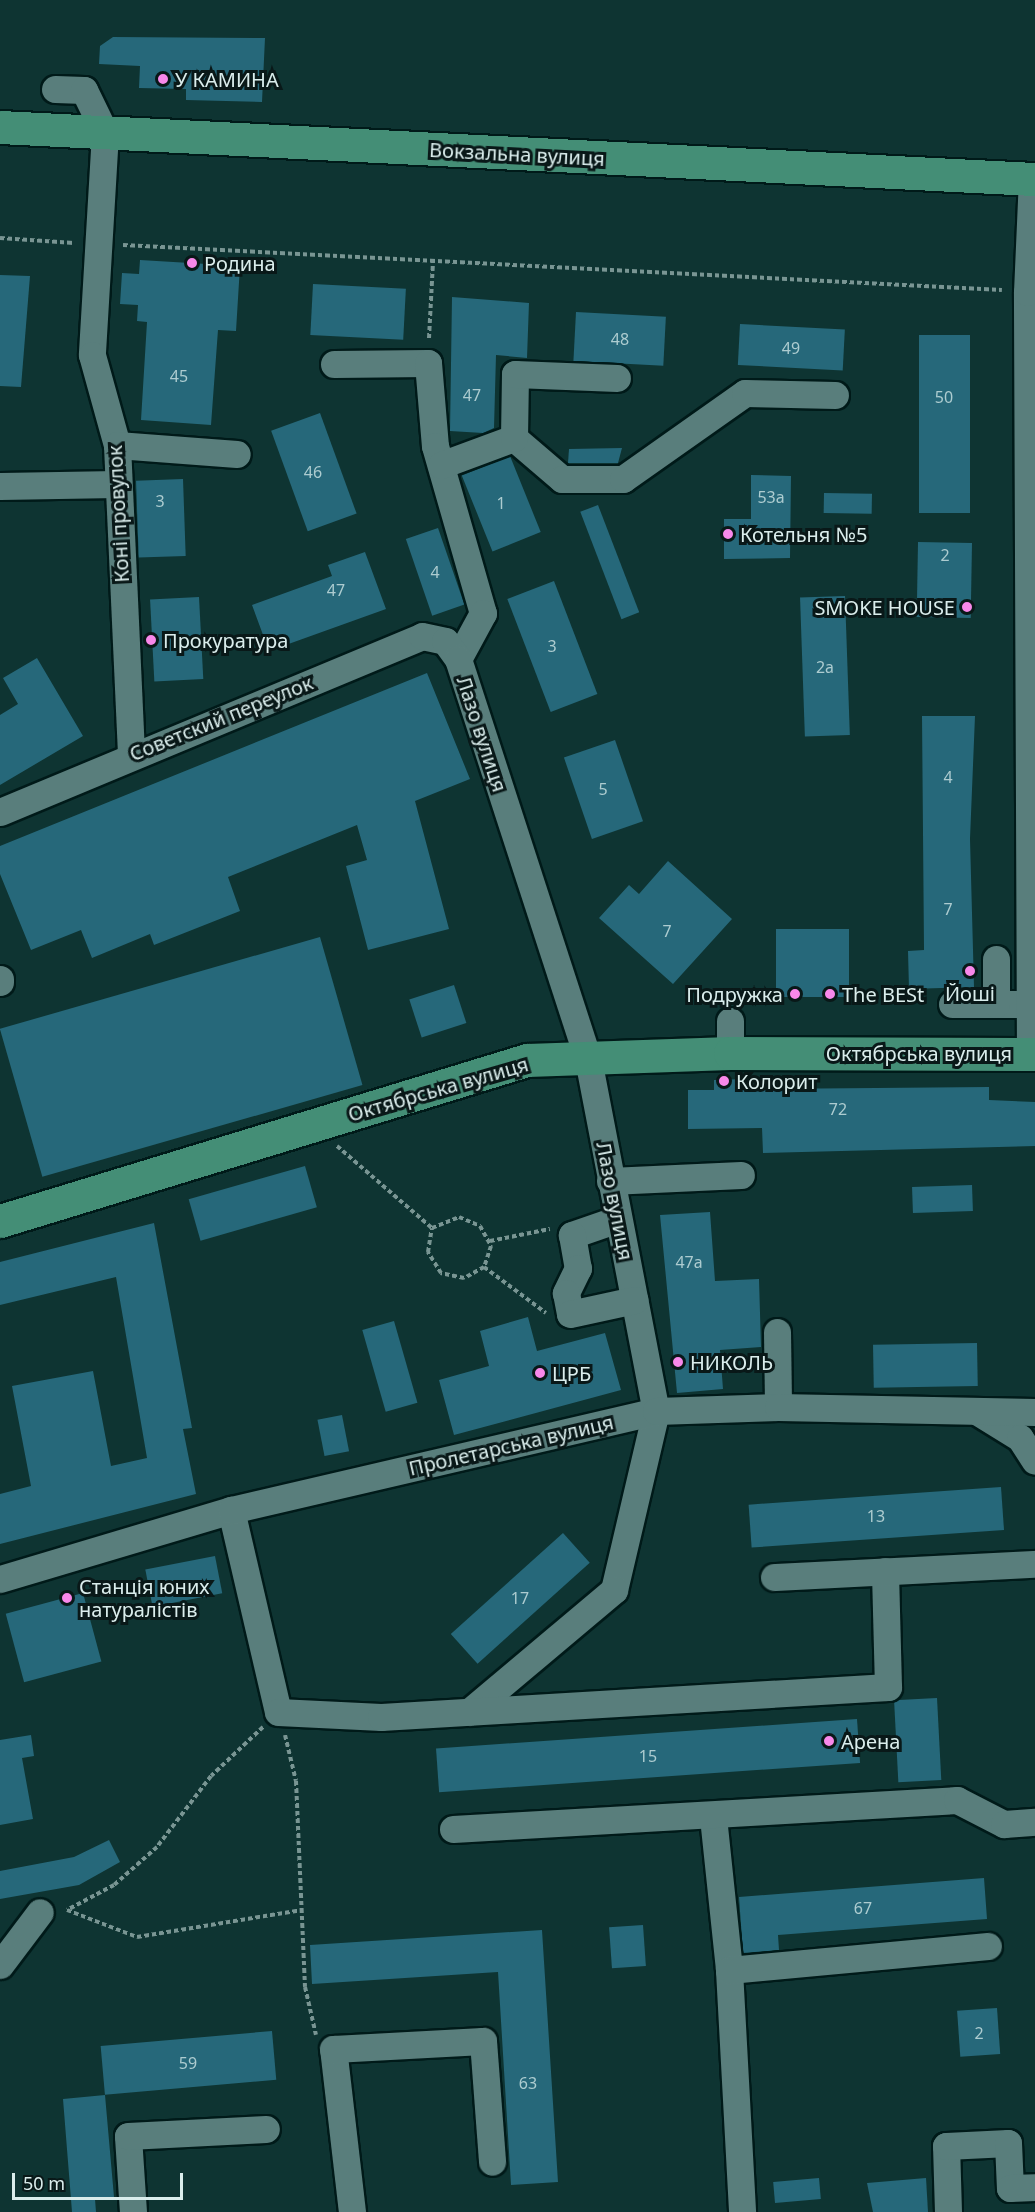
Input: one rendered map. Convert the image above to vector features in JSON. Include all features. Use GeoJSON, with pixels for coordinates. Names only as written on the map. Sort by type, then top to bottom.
{"type":"FeatureCollection","features":[{"type":"Feature","properties":{"kind":"main road","name":"Вокзальна вулиця"},"geometry":{"type":"LineString","coordinates":[[0,127],[1034,179]]}},
{"type":"Feature","properties":{"kind":"main road","name":"Октябрська вулиця"},"geometry":{"type":"LineString","coordinates":[[0,1221],[527,1060],[588,1059],[730,1037],[1033,1054]]}},
{"type":"Feature","properties":{"kind":"street"},"geometry":{"type":"LineString","coordinates":[[55,89],[84,90],[105,133]]}},
{"type":"Feature","properties":{"kind":"street","name":"Коні провулок"},"geometry":{"type":"LineString","coordinates":[[105,133],[92,355],[117,445],[131,754]]}},
{"type":"Feature","properties":{"kind":"street"},"geometry":{"type":"LineString","coordinates":[[1033,1054],[1027,1004],[1034,666],[1027,292],[1034,179]]}},
{"type":"Feature","properties":{"kind":"street"},"geometry":{"type":"LineString","coordinates":[[334,364],[428,363],[441,465],[483,614],[451,650]]}},
{"type":"Feature","properties":{"kind":"street"},"geometry":{"type":"LineString","coordinates":[[514,438],[515,374],[617,378]]}},
{"type":"Feature","properties":{"kind":"street"},"geometry":{"type":"LineString","coordinates":[[514,438],[562,479],[623,479],[745,393],[835,394]]}},
{"type":"Feature","properties":{"kind":"street"},"geometry":{"type":"LineString","coordinates":[[441,465],[514,438]]}},
{"type":"Feature","properties":{"kind":"street"},"geometry":{"type":"LineString","coordinates":[[117,445],[237,454]]}},
{"type":"Feature","properties":{"kind":"street"},"geometry":{"type":"LineString","coordinates":[[0,486],[117,484]]}},
{"type":"Feature","properties":{"kind":"street","name":"Советский переулок"},"geometry":{"type":"LineString","coordinates":[[0,812],[131,754],[422,636],[451,650]]}},
{"type":"Feature","properties":{"kind":"street","name":"Лазо вулиця"},"geometry":{"type":"LineString","coordinates":[[451,650],[588,1059],[656,1411],[614,1590],[469,1712]]}},
{"type":"Feature","properties":{"kind":"street"},"geometry":{"type":"LineString","coordinates":[[996,959],[996,1004]]}},
{"type":"Feature","properties":{"kind":"street"},"geometry":{"type":"LineString","coordinates":[[952,1004],[1027,1004]]}},
{"type":"Feature","properties":{"kind":"street"},"geometry":{"type":"LineString","coordinates":[[610,1181],[741,1175]]}},
{"type":"Feature","properties":{"kind":"street"},"geometry":{"type":"LineString","coordinates":[[618,1219],[572,1235],[578,1268],[566,1293],[570,1314],[634,1300]]}},
{"type":"Feature","properties":{"kind":"street"},"geometry":{"type":"LineString","coordinates":[[777,1332],[778,1407]]}},
{"type":"Feature","properties":{"kind":"street","name":"Пролетарська вулиця"},"geometry":{"type":"LineString","coordinates":[[0,1579],[231,1510],[656,1411],[778,1407],[1035,1412]]}},
{"type":"Feature","properties":{"kind":"street"},"geometry":{"type":"LineString","coordinates":[[977,1411],[1020,1438],[1035,1461]]}},
{"type":"Feature","properties":{"kind":"street"},"geometry":{"type":"LineString","coordinates":[[231,1510],[278,1712],[381,1717],[888,1687],[885,1572]]}},
{"type":"Feature","properties":{"kind":"street"},"geometry":{"type":"LineString","coordinates":[[774,1577],[1035,1564]]}},
{"type":"Feature","properties":{"kind":"street"},"geometry":{"type":"LineString","coordinates":[[453,1829],[713,1817],[957,1800],[1004,1824],[1035,1822]]}},
{"type":"Feature","properties":{"kind":"street"},"geometry":{"type":"LineString","coordinates":[[713,1817],[729,1970],[742,2212]]}},
{"type":"Feature","properties":{"kind":"street"},"geometry":{"type":"LineString","coordinates":[[0,1965],[40,1912]]}},
{"type":"Feature","properties":{"kind":"street"},"geometry":{"type":"LineString","coordinates":[[729,1970],[988,1946]]}},
{"type":"Feature","properties":{"kind":"street"},"geometry":{"type":"LineString","coordinates":[[352,2212],[333,2049],[483,2041],[492,2162]]}},
{"type":"Feature","properties":{"kind":"street"},"geometry":{"type":"LineString","coordinates":[[133,2212],[128,2136],[266,2129]]}},
{"type":"Feature","properties":{"kind":"street"},"geometry":{"type":"LineString","coordinates":[[948,2212],[946,2146],[1008,2143],[1010,2188],[1035,2187]]}},
{"type":"Feature","properties":{"kind":"path"},"geometry":{"type":"LineString","coordinates":[[0,237],[1027,292]]}},
{"type":"Feature","properties":{"kind":"path"},"geometry":{"type":"LineString","coordinates":[[428,363],[433,261]]}},
{"type":"Feature","properties":{"kind":"path"},"geometry":{"type":"LineString","coordinates":[[313,1126],[432,1228]]}},
{"type":"Feature","properties":{"kind":"path"},"geometry":{"type":"LineString","coordinates":[[446,1219],[469,1219],[490,1241],[484,1267],[464,1278],[441,1273],[428,1252],[432,1228],[446,1219]]}},
{"type":"Feature","properties":{"kind":"path"},"geometry":{"type":"LineString","coordinates":[[490,1241],[550,1228],[572,1235]]}},
{"type":"Feature","properties":{"kind":"path"},"geometry":{"type":"LineString","coordinates":[[484,1267],[553,1319],[570,1314]]}},
{"type":"Feature","properties":{"kind":"path"},"geometry":{"type":"LineString","coordinates":[[301,1910],[137,1937],[68,1910],[114,1885],[157,1847],[211,1776],[278,1712],[296,1781],[301,1910],[311,2032],[333,2049]]}},
{"type":"Feature","properties":{"kind":"building"},"geometry":{"type":"Polygon","coordinates":[[[113,37],[265,38],[262,102],[186,100],[186,89],[139,88],[140,66],[99,64],[100,46],[113,37]]]}},
{"type":"Feature","properties":{"kind":"building"},"geometry":{"type":"Polygon","coordinates":[[[140,260],[240,266],[236,331],[218,330],[211,425],[141,420],[147,322],[137,321],[138,305],[120,304],[122,273],[139,274],[140,260]]]}},
{"type":"Feature","properties":{"kind":"building"},"geometry":{"type":"Polygon","coordinates":[[[0,275],[30,276],[21,387],[0,386],[0,275]]]}},
{"type":"Feature","properties":{"kind":"building"},"geometry":{"type":"Polygon","coordinates":[[[313,284],[406,289],[403,340],[310,335],[313,284]]]}},
{"type":"Feature","properties":{"kind":"building"},"geometry":{"type":"Polygon","coordinates":[[[452,297],[529,303],[527,358],[496,355],[494,428],[483,433],[450,431],[452,297]]]}},
{"type":"Feature","properties":{"kind":"building"},"geometry":{"type":"Polygon","coordinates":[[[576,312],[666,317],[663,366],[573,361],[576,312]]]}},
{"type":"Feature","properties":{"kind":"building"},"geometry":{"type":"Polygon","coordinates":[[[740,324],[845,329],[843,370],[738,365],[740,324]]]}},
{"type":"Feature","properties":{"kind":"building"},"geometry":{"type":"Polygon","coordinates":[[[919,335],[970,335],[970,513],[919,513],[919,335]]]}},
{"type":"Feature","properties":{"kind":"building"},"geometry":{"type":"Polygon","coordinates":[[[320,413],[357,514],[308,531],[271,431],[320,413]]]}},
{"type":"Feature","properties":{"kind":"building"},"geometry":{"type":"Polygon","coordinates":[[[622,448],[618,463],[568,463],[569,449],[622,448]]]}},
{"type":"Feature","properties":{"kind":"building"},"geometry":{"type":"Polygon","coordinates":[[[510,456],[541,532],[493,552],[462,475],[510,456]]]}},
{"type":"Feature","properties":{"kind":"building"},"geometry":{"type":"Polygon","coordinates":[[[751,475],[791,476],[790,558],[724,559],[724,519],[751,519],[751,475]]]}},
{"type":"Feature","properties":{"kind":"building"},"geometry":{"type":"Polygon","coordinates":[[[183,479],[186,556],[139,558],[136,481],[183,479]]]}},
{"type":"Feature","properties":{"kind":"building"},"geometry":{"type":"Polygon","coordinates":[[[824,493],[872,494],[872,514],[824,513],[824,493]]]}},
{"type":"Feature","properties":{"kind":"building"},"geometry":{"type":"Polygon","coordinates":[[[598,505],[639,612],[621,619],[580,512],[598,505]]]}},
{"type":"Feature","properties":{"kind":"building"},"geometry":{"type":"Polygon","coordinates":[[[438,528],[464,605],[432,616],[406,539],[438,528]]]}},
{"type":"Feature","properties":{"kind":"building"},"geometry":{"type":"Polygon","coordinates":[[[918,542],[972,543],[971,618],[917,617],[918,542]]]}},
{"type":"Feature","properties":{"kind":"building"},"geometry":{"type":"Polygon","coordinates":[[[365,552],[386,609],[269,651],[252,605],[332,576],[328,565],[365,552]]]}},
{"type":"Feature","properties":{"kind":"building"},"geometry":{"type":"Polygon","coordinates":[[[554,581],[597,694],[551,712],[507,599],[554,581]]]}},
{"type":"Feature","properties":{"kind":"building"},"geometry":{"type":"Polygon","coordinates":[[[845,596],[850,735],[805,736],[800,598],[845,596]]]}},
{"type":"Feature","properties":{"kind":"building"},"geometry":{"type":"Polygon","coordinates":[[[199,597],[203,679],[154,681],[150,600],[199,597]]]}},
{"type":"Feature","properties":{"kind":"building"},"geometry":{"type":"Polygon","coordinates":[[[37,658],[83,736],[0,785],[0,715],[18,704],[3,678],[37,658]]]}},
{"type":"Feature","properties":{"kind":"building"},"geometry":{"type":"Polygon","coordinates":[[[427,673],[470,779],[415,801],[449,929],[368,950],[346,866],[367,860],[357,825],[228,877],[240,911],[154,945],[150,934],[92,958],[81,930],[31,950],[0,874],[0,846],[427,673]]]}},
{"type":"Feature","properties":{"kind":"building"},"geometry":{"type":"Polygon","coordinates":[[[922,716],[975,716],[970,839],[974,987],[909,989],[908,951],[924,950],[922,716]]]}},
{"type":"Feature","properties":{"kind":"building"},"geometry":{"type":"Polygon","coordinates":[[[615,740],[643,821],[592,839],[564,758],[615,740]]]}},
{"type":"Feature","properties":{"kind":"building"},"geometry":{"type":"Polygon","coordinates":[[[668,861],[732,919],[673,984],[599,918],[629,885],[639,894],[668,861]]]}},
{"type":"Feature","properties":{"kind":"building"},"geometry":{"type":"Polygon","coordinates":[[[776,929],[849,929],[849,997],[776,997],[776,929]]]}},
{"type":"Feature","properties":{"kind":"building"},"geometry":{"type":"Polygon","coordinates":[[[320,937],[362,1085],[42,1177],[0,1029],[320,937]]]}},
{"type":"Feature","properties":{"kind":"building"},"geometry":{"type":"Polygon","coordinates":[[[454,985],[466,1023],[422,1038],[409,1000],[454,985]]]}},
{"type":"Feature","properties":{"kind":"building"},"geometry":{"type":"Polygon","coordinates":[[[760,1079],[760,1089],[989,1087],[989,1100],[1035,1102],[1035,1146],[763,1153],[762,1128],[688,1129],[688,1090],[714,1090],[714,1080],[760,1079]]]}},
{"type":"Feature","properties":{"kind":"building"},"geometry":{"type":"Polygon","coordinates":[[[305,1166],[317,1207],[201,1241],[189,1199],[305,1166]]]}},
{"type":"Feature","properties":{"kind":"building"},"geometry":{"type":"Polygon","coordinates":[[[972,1185],[973,1211],[913,1213],[912,1187],[972,1185]]]}},
{"type":"Feature","properties":{"kind":"building"},"geometry":{"type":"Polygon","coordinates":[[[710,1212],[715,1281],[759,1279],[761,1347],[720,1350],[723,1389],[677,1393],[660,1215],[710,1212]]]}},
{"type":"Feature","properties":{"kind":"building"},"geometry":{"type":"Polygon","coordinates":[[[154,1223],[192,1428],[183,1429],[196,1494],[0,1544],[0,1494],[31,1486],[12,1386],[93,1371],[111,1466],[147,1458],[116,1277],[0,1305],[0,1262],[154,1223]]]}},
{"type":"Feature","properties":{"kind":"building","name":"ЦРБ"},"geometry":{"type":"Polygon","coordinates":[[[528,1317],[537,1351],[605,1333],[621,1390],[454,1435],[439,1380],[489,1366],[480,1331],[528,1317]]]}},
{"type":"Feature","properties":{"kind":"building"},"geometry":{"type":"Polygon","coordinates":[[[394,1321],[417,1403],[386,1412],[362,1330],[394,1321]]]}},
{"type":"Feature","properties":{"kind":"building"},"geometry":{"type":"Polygon","coordinates":[[[977,1343],[978,1386],[874,1388],[873,1345],[977,1343]]]}},
{"type":"Feature","properties":{"kind":"building"},"geometry":{"type":"Polygon","coordinates":[[[342,1415],[349,1451],[325,1456],[317,1420],[342,1415]]]}},
{"type":"Feature","properties":{"kind":"building"},"geometry":{"type":"Polygon","coordinates":[[[1001,1487],[1004,1530],[752,1548],[749,1505],[1001,1487]]]}},
{"type":"Feature","properties":{"kind":"building"},"geometry":{"type":"Polygon","coordinates":[[[563,1533],[590,1563],[478,1664],[451,1634],[563,1533]]]}},
{"type":"Feature","properties":{"kind":"building"},"geometry":{"type":"Polygon","coordinates":[[[215,1556],[222,1593],[153,1607],[145,1570],[215,1556]]]}},
{"type":"Feature","properties":{"kind":"building"},"geometry":{"type":"Polygon","coordinates":[[[83,1593],[101,1662],[24,1682],[6,1614],[83,1593]]]}},
{"type":"Feature","properties":{"kind":"building"},"geometry":{"type":"Polygon","coordinates":[[[937,1698],[941,1780],[898,1782],[894,1700],[937,1698]]]}},
{"type":"Feature","properties":{"kind":"building"},"geometry":{"type":"Polygon","coordinates":[[[857,1719],[860,1763],[439,1792],[436,1748],[857,1719]]]}},
{"type":"Feature","properties":{"kind":"building"},"geometry":{"type":"Polygon","coordinates":[[[31,1735],[34,1756],[22,1758],[33,1819],[0,1825],[0,1740],[31,1735]]]}},
{"type":"Feature","properties":{"kind":"building"},"geometry":{"type":"Polygon","coordinates":[[[109,1840],[120,1862],[79,1885],[0,1899],[0,1871],[74,1857],[109,1840]]]}},
{"type":"Feature","properties":{"kind":"building"},"geometry":{"type":"Polygon","coordinates":[[[984,1878],[987,1919],[778,1935],[779,1950],[743,1953],[739,1897],[984,1878]]]}},
{"type":"Feature","properties":{"kind":"building"},"geometry":{"type":"Polygon","coordinates":[[[643,1925],[646,1966],[612,1968],[609,1927],[643,1925]]]}},
{"type":"Feature","properties":{"kind":"building"},"geometry":{"type":"Polygon","coordinates":[[[542,1930],[558,2182],[511,2185],[498,1972],[312,1984],[310,1945],[542,1930]]]}},
{"type":"Feature","properties":{"kind":"building"},"geometry":{"type":"Polygon","coordinates":[[[997,2008],[1000,2054],[960,2057],[957,2011],[997,2008]]]}},
{"type":"Feature","properties":{"kind":"building"},"geometry":{"type":"Polygon","coordinates":[[[272,2031],[276,2080],[105,2095],[101,2046],[272,2031]]]}},
{"type":"Feature","properties":{"kind":"building"},"geometry":{"type":"Polygon","coordinates":[[[105,2095],[114,2197],[95,2199],[96,2212],[72,2212],[63,2099],[105,2095]]]}},
{"type":"Feature","properties":{"kind":"building"},"geometry":{"type":"Polygon","coordinates":[[[819,2178],[821,2199],[775,2203],[773,2182],[819,2178]]]}},
{"type":"Feature","properties":{"kind":"building"},"geometry":{"type":"Polygon","coordinates":[[[926,2178],[928,2212],[873,2212],[867,2183],[926,2178]]]}},
{"type":"Feature","properties":{"kind":"place","name":"У КАМИНА"},"geometry":{"type":"Point","coordinates":[163,79]}},
{"type":"Feature","properties":{"kind":"place","name":"Родина"},"geometry":{"type":"Point","coordinates":[192,263]}},
{"type":"Feature","properties":{"kind":"place","name":"Котельня №5"},"geometry":{"type":"Point","coordinates":[728,534]}},
{"type":"Feature","properties":{"kind":"place","name":"SMOKE HOUSE"},"geometry":{"type":"Point","coordinates":[967,607]}},
{"type":"Feature","properties":{"kind":"place","name":"Прокуратура"},"geometry":{"type":"Point","coordinates":[151,640]}},
{"type":"Feature","properties":{"kind":"place","name":"Йоші"},"geometry":{"type":"Point","coordinates":[970,971]}},
{"type":"Feature","properties":{"kind":"place","name":"Подружка"},"geometry":{"type":"Point","coordinates":[795,994]}},
{"type":"Feature","properties":{"kind":"place","name":"The BESt"},"geometry":{"type":"Point","coordinates":[830,994]}},
{"type":"Feature","properties":{"kind":"place","name":"Колорит"},"geometry":{"type":"Point","coordinates":[724,1081]}},
{"type":"Feature","properties":{"kind":"place","name":"НИКОЛЬ"},"geometry":{"type":"Point","coordinates":[678,1362]}},
{"type":"Feature","properties":{"kind":"place","name":"ЦРБ"},"geometry":{"type":"Point","coordinates":[540,1373]}},
{"type":"Feature","properties":{"kind":"place","name":"Станція юних натуралістів"},"geometry":{"type":"Point","coordinates":[67,1598]}},
{"type":"Feature","properties":{"kind":"place","name":"Арена"},"geometry":{"type":"Point","coordinates":[829,1741]}}]}
